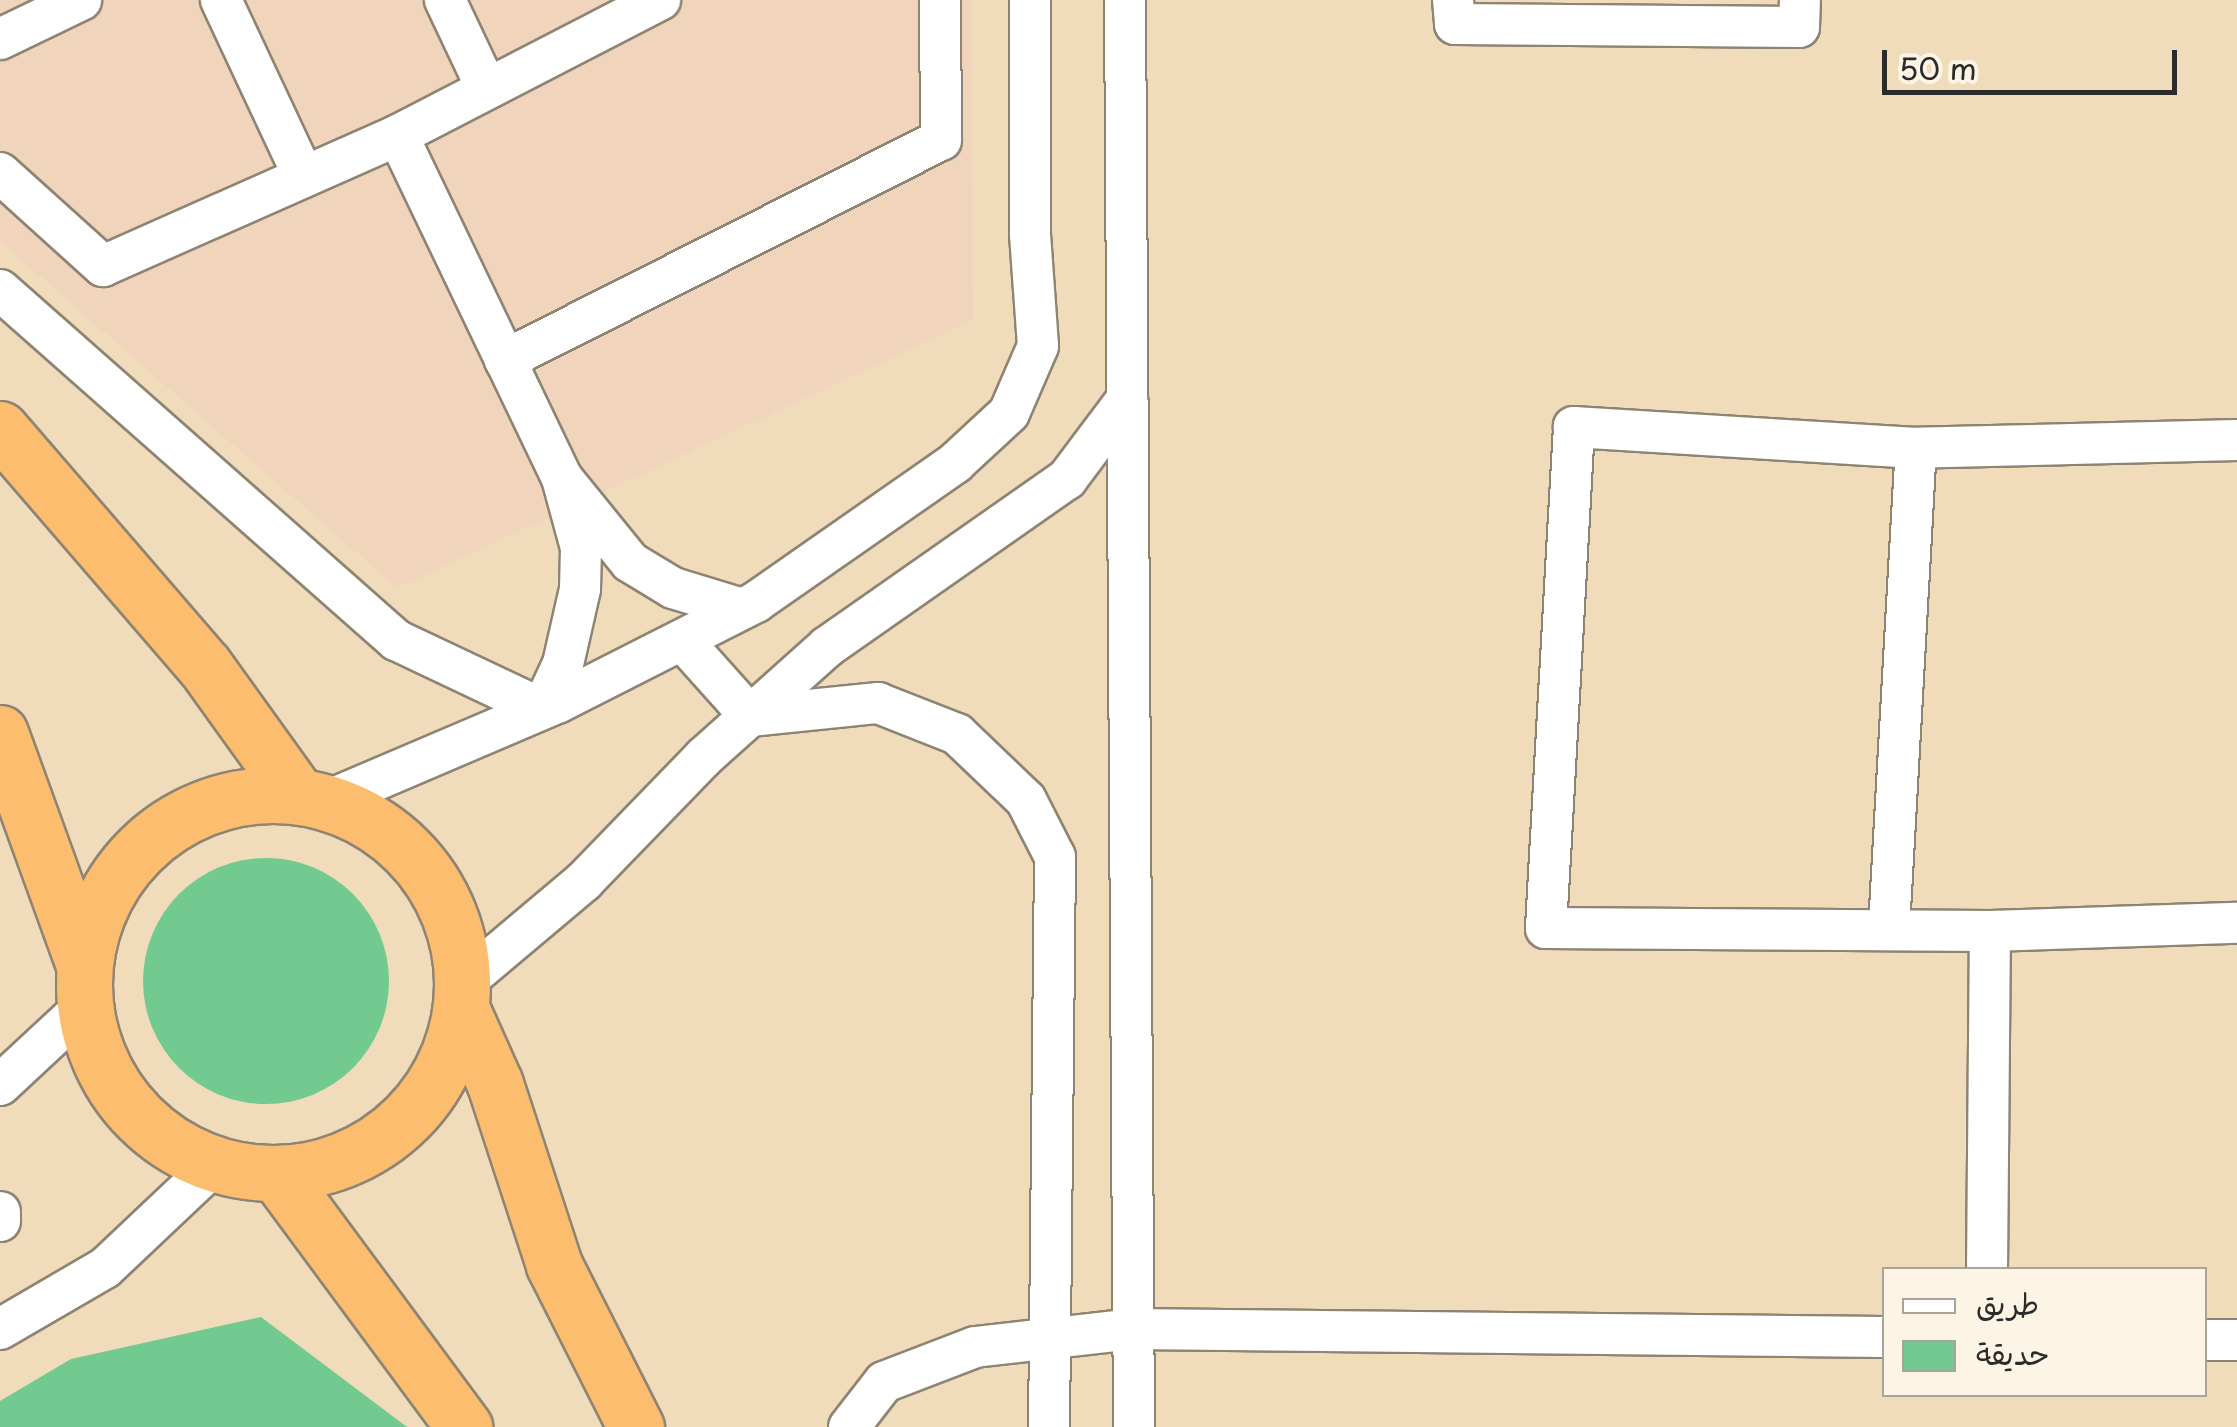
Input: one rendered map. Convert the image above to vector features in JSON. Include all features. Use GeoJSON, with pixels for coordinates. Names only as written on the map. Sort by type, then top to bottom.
{"type":"FeatureCollection","features":[{"type":"Feature","properties":{"kind":"highway"},"geometry":{"type":"LineString","coordinates":[[0,429],[204,664],[312,798]]}},
{"type":"Feature","properties":{"kind":"highway"},"geometry":{"type":"LineString","coordinates":[[0,733],[84,986],[92,1042],[126,1106],[166,1141],[214,1165],[277,1174],[342,1160],[399,1125],[440,1072],[462,995]]}},
{"type":"Feature","properties":{"kind":"highway"},"geometry":{"type":"LineString","coordinates":[[84,986],[107,892],[156,835],[223,801],[312,798],[374,824],[414,856],[450,915],[462,995],[554,1265],[636,1427]]}},
{"type":"Feature","properties":{"kind":"highway"},"geometry":{"type":"LineString","coordinates":[[277,1174],[464,1427]]}},
{"type":"Feature","properties":{"kind":"street"},"geometry":{"type":"LineString","coordinates":[[0,39],[82,0]]}},
{"type":"Feature","properties":{"kind":"street"},"geometry":{"type":"LineString","coordinates":[[221,0],[304,176]]}},
{"type":"Feature","properties":{"kind":"street"},"geometry":{"type":"LineString","coordinates":[[445,0],[487,89]]}},
{"type":"Feature","properties":{"kind":"street"},"geometry":{"type":"LineString","coordinates":[[0,173],[103,266],[398,135],[660,0]]}},
{"type":"Feature","properties":{"kind":"street"},"geometry":{"type":"LineString","coordinates":[[506,360],[941,140],[940,0]]}},
{"type":"Feature","properties":{"kind":"street"},"geometry":{"type":"LineString","coordinates":[[312,798],[542,709],[742,609],[955,463],[1009,413],[1038,346],[1030,234],[1030,0]]}},
{"type":"Feature","properties":{"kind":"street"},"geometry":{"type":"LineString","coordinates":[[1124,0],[1134,1427]]}},
{"type":"Feature","properties":{"kind":"street"},"geometry":{"type":"LineString","coordinates":[[1453,0],[1454,24],[1799,27],[1800,0]]}},
{"type":"Feature","properties":{"kind":"street"},"geometry":{"type":"LineString","coordinates":[[398,135],[562,478],[581,548],[580,589],[563,664],[542,709]]}},
{"type":"Feature","properties":{"kind":"street"},"geometry":{"type":"LineString","coordinates":[[0,290],[396,640],[542,709]]}},
{"type":"Feature","properties":{"kind":"street"},"geometry":{"type":"LineString","coordinates":[[462,995],[584,881],[750,716],[827,647],[1067,480],[1127,399]]}},
{"type":"Feature","properties":{"kind":"street"},"geometry":{"type":"LineString","coordinates":[[2237,440],[1916,448],[1574,427],[1546,928],[1990,931],[2237,923]]}},
{"type":"Feature","properties":{"kind":"street"},"geometry":{"type":"LineString","coordinates":[[1889,928],[1916,448]]}},
{"type":"Feature","properties":{"kind":"street"},"geometry":{"type":"LineString","coordinates":[[562,478],[630,562],[673,588],[742,609]]}},
{"type":"Feature","properties":{"kind":"street"},"geometry":{"type":"LineString","coordinates":[[683,641],[750,716]]}},
{"type":"Feature","properties":{"kind":"street"},"geometry":{"type":"LineString","coordinates":[[750,716],[842,704],[909,711],[957,734],[997,768],[1026,800],[1054,857],[1052,1339],[1048,1427]]}},
{"type":"Feature","properties":{"kind":"street"},"geometry":{"type":"LineString","coordinates":[[1987,1267],[1990,931]]}},
{"type":"Feature","properties":{"kind":"street"},"geometry":{"type":"LineString","coordinates":[[0,1084],[84,986]]}},
{"type":"Feature","properties":{"kind":"street"},"geometry":{"type":"LineString","coordinates":[[0,1328],[106,1268],[214,1165]]}},
{"type":"Feature","properties":{"kind":"street"},"geometry":{"type":"LineString","coordinates":[[0,1212],[0,1221]]}},
{"type":"Feature","properties":{"kind":"street"},"geometry":{"type":"LineString","coordinates":[[849,1427],[884,1382],[975,1347],[1132,1329],[1882,1337]]}},
{"type":"Feature","properties":{"kind":"street"},"geometry":{"type":"LineString","coordinates":[[2207,1340],[2237,1340]]}},
{"type":"Feature","properties":{"kind":"shaded area"},"geometry":{"type":"Polygon","coordinates":[[[0,0],[972,0],[973,320],[397,588],[0,241],[0,0]]]}},
{"type":"Feature","properties":{"kind":"green space"},"geometry":{"type":"Polygon","coordinates":[[[266,858],[313,867],[353,894],[380,934],[389,981],[380,1028],[353,1068],[313,1095],[266,1104],[219,1095],[179,1068],[152,1028],[143,981],[152,934],[179,894],[219,867],[266,858]]]}},
{"type":"Feature","properties":{"kind":"green space"},"geometry":{"type":"Polygon","coordinates":[[[261,1317],[407,1427],[0,1427],[0,1401],[71,1359],[261,1317]]]}}]}
